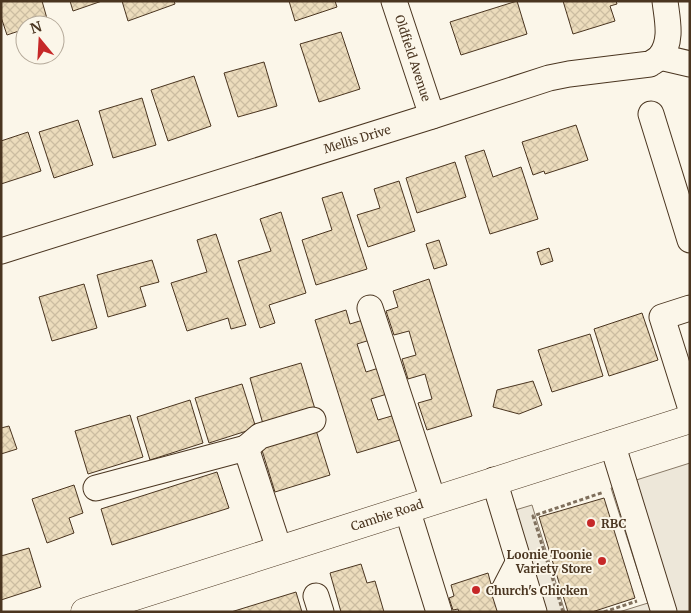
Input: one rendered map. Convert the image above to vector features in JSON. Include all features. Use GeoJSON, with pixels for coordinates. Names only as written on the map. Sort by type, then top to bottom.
{"type":"FeatureCollection","features":[{"type":"Feature","properties":{"kind":"main road","name":"Cambie Road"},"geometry":{"type":"LineString","coordinates":[[85,612],[690,419]]}},
{"type":"Feature","properties":{"kind":"street","name":"Oldfield Avenue"},"geometry":{"type":"LineString","coordinates":[[394,1],[432,116]]}},
{"type":"Feature","properties":{"kind":"street"},"geometry":{"type":"LineString","coordinates":[[665,1],[668,31],[666,45],[660,57],[690,64]]}},
{"type":"Feature","properties":{"kind":"street","name":"Mellis Drive"},"geometry":{"type":"LineString","coordinates":[[1,251],[549,78],[650,64],[660,57]]}},
{"type":"Feature","properties":{"kind":"street"},"geometry":{"type":"LineString","coordinates":[[651,114],[690,240]]}},
{"type":"Feature","properties":{"kind":"street"},"geometry":{"type":"LineString","coordinates":[[370,308],[433,500]]}},
{"type":"Feature","properties":{"kind":"street"},"geometry":{"type":"LineString","coordinates":[[690,308],[662,317],[690,406]]}},
{"type":"Feature","properties":{"kind":"street"},"geometry":{"type":"LineString","coordinates":[[96,488],[246,448],[260,436],[313,420]]}},
{"type":"Feature","properties":{"kind":"street"},"geometry":{"type":"LineString","coordinates":[[612,443],[664,612]]}},
{"type":"Feature","properties":{"kind":"street"},"geometry":{"type":"LineString","coordinates":[[246,448],[279,549]]}},
{"type":"Feature","properties":{"kind":"street"},"geometry":{"type":"LineString","coordinates":[[494,480],[534,612]]}},
{"type":"Feature","properties":{"kind":"street"},"geometry":{"type":"LineString","coordinates":[[407,509],[439,612]]}},
{"type":"Feature","properties":{"kind":"street"},"geometry":{"type":"LineString","coordinates":[[511,612],[504,590],[519,561]]}},
{"type":"Feature","properties":{"kind":"path"},"geometry":{"type":"LineString","coordinates":[[563,612],[533,516],[604,492]]}},
{"type":"Feature","properties":{"kind":"path"},"geometry":{"type":"LineString","coordinates":[[604,612],[639,601]]}},
{"type":"Feature","properties":{"kind":"shaded area"},"geometry":{"type":"Polygon","coordinates":[[[690,463],[690,612],[619,612],[648,603],[611,488],[690,463]]]}},
{"type":"Feature","properties":{"kind":"shaded area"},"geometry":{"type":"Polygon","coordinates":[[[532,505],[565,612],[543,612],[512,511],[532,505]]]}},
{"type":"Feature","properties":{"kind":"building"},"geometry":{"type":"Polygon","coordinates":[[[1,1],[42,1],[46,15],[15,15],[15,32],[7,35],[1,17],[1,1]]]}},
{"type":"Feature","properties":{"kind":"building"},"geometry":{"type":"Polygon","coordinates":[[[70,1],[102,1],[73,11],[70,1]]]}},
{"type":"Feature","properties":{"kind":"building"},"geometry":{"type":"Polygon","coordinates":[[[122,1],[174,1],[175,4],[128,21],[122,1]]]}},
{"type":"Feature","properties":{"kind":"building"},"geometry":{"type":"Polygon","coordinates":[[[289,1],[335,1],[337,7],[295,21],[289,1]]]}},
{"type":"Feature","properties":{"kind":"building"},"geometry":{"type":"Polygon","coordinates":[[[517,1],[527,34],[461,55],[450,22],[517,1]]]}},
{"type":"Feature","properties":{"kind":"building"},"geometry":{"type":"Polygon","coordinates":[[[563,1],[616,1],[617,4],[610,6],[615,21],[573,34],[563,1]]]}},
{"type":"Feature","properties":{"kind":"building"},"geometry":{"type":"Polygon","coordinates":[[[341,32],[360,89],[319,102],[300,44],[341,32]]]}},
{"type":"Feature","properties":{"kind":"building"},"geometry":{"type":"Polygon","coordinates":[[[264,62],[277,106],[238,117],[224,73],[264,62]]]}},
{"type":"Feature","properties":{"kind":"building"},"geometry":{"type":"Polygon","coordinates":[[[194,76],[211,126],[168,141],[151,90],[194,76]]]}},
{"type":"Feature","properties":{"kind":"building"},"geometry":{"type":"Polygon","coordinates":[[[142,98],[156,145],[113,158],[99,111],[142,98]]]}},
{"type":"Feature","properties":{"kind":"building"},"geometry":{"type":"Polygon","coordinates":[[[78,120],[93,165],[54,178],[39,132],[78,120]]]}},
{"type":"Feature","properties":{"kind":"building"},"geometry":{"type":"Polygon","coordinates":[[[576,125],[588,160],[545,174],[544,171],[533,175],[522,142],[576,125]]]}},
{"type":"Feature","properties":{"kind":"building"},"geometry":{"type":"Polygon","coordinates":[[[28,132],[41,171],[1,184],[1,141],[28,132]]]}},
{"type":"Feature","properties":{"kind":"building"},"geometry":{"type":"Polygon","coordinates":[[[484,150],[493,177],[521,167],[538,219],[490,234],[465,156],[484,150]]]}},
{"type":"Feature","properties":{"kind":"building"},"geometry":{"type":"Polygon","coordinates":[[[455,162],[466,197],[417,213],[406,178],[455,162]]]}},
{"type":"Feature","properties":{"kind":"building"},"geometry":{"type":"Polygon","coordinates":[[[399,181],[415,231],[368,247],[357,215],[380,208],[374,189],[399,181]]]}},
{"type":"Feature","properties":{"kind":"building"},"geometry":{"type":"Polygon","coordinates":[[[342,192],[367,269],[316,285],[302,240],[332,230],[322,198],[342,192]]]}},
{"type":"Feature","properties":{"kind":"building"},"geometry":{"type":"Polygon","coordinates":[[[281,212],[306,293],[269,305],[275,323],[260,328],[238,261],[271,251],[260,219],[281,212]]]}},
{"type":"Feature","properties":{"kind":"building"},"geometry":{"type":"Polygon","coordinates":[[[216,234],[246,325],[231,329],[228,318],[187,331],[171,283],[207,272],[197,240],[216,234]]]}},
{"type":"Feature","properties":{"kind":"building"},"geometry":{"type":"Polygon","coordinates":[[[439,240],[447,265],[434,269],[426,244],[439,240]]]}},
{"type":"Feature","properties":{"kind":"building"},"geometry":{"type":"Polygon","coordinates":[[[549,248],[553,261],[541,265],[537,252],[549,248]]]}},
{"type":"Feature","properties":{"kind":"building"},"geometry":{"type":"Polygon","coordinates":[[[152,260],[159,282],[140,287],[146,306],[108,317],[97,275],[152,260]]]}},
{"type":"Feature","properties":{"kind":"building"},"geometry":{"type":"Polygon","coordinates":[[[429,279],[472,416],[427,430],[418,403],[432,399],[425,374],[408,379],[402,359],[416,355],[409,331],[394,335],[386,311],[398,307],[393,291],[429,279]]]}},
{"type":"Feature","properties":{"kind":"building"},"geometry":{"type":"Polygon","coordinates":[[[84,284],[97,328],[52,341],[39,297],[84,284]]]}},
{"type":"Feature","properties":{"kind":"building"},"geometry":{"type":"Polygon","coordinates":[[[346,310],[350,324],[363,320],[370,340],[357,344],[366,372],[382,367],[390,393],[371,399],[378,420],[395,415],[403,439],[357,453],[315,320],[346,310]]]}},
{"type":"Feature","properties":{"kind":"building"},"geometry":{"type":"Polygon","coordinates":[[[642,313],[658,360],[609,376],[594,329],[642,313]]]}},
{"type":"Feature","properties":{"kind":"building"},"geometry":{"type":"Polygon","coordinates":[[[590,334],[603,376],[552,392],[538,350],[590,334]]]}},
{"type":"Feature","properties":{"kind":"building"},"geometry":{"type":"Polygon","coordinates":[[[301,363],[315,409],[263,424],[250,378],[301,363]]]}},
{"type":"Feature","properties":{"kind":"building"},"geometry":{"type":"Polygon","coordinates":[[[533,381],[542,405],[519,414],[493,407],[497,390],[533,381]]]}},
{"type":"Feature","properties":{"kind":"building"},"geometry":{"type":"Polygon","coordinates":[[[242,384],[256,428],[209,443],[195,398],[242,384]]]}},
{"type":"Feature","properties":{"kind":"building"},"geometry":{"type":"Polygon","coordinates":[[[190,400],[203,443],[150,460],[137,417],[190,400]]]}},
{"type":"Feature","properties":{"kind":"building"},"geometry":{"type":"Polygon","coordinates":[[[130,415],[143,457],[88,474],[75,431],[130,415]]]}},
{"type":"Feature","properties":{"kind":"building"},"geometry":{"type":"Polygon","coordinates":[[[9,426],[17,449],[1,454],[1,428],[9,426]]]}},
{"type":"Feature","properties":{"kind":"building"},"geometry":{"type":"Polygon","coordinates":[[[315,427],[330,475],[275,492],[260,444],[315,427]]]}},
{"type":"Feature","properties":{"kind":"building"},"geometry":{"type":"Polygon","coordinates":[[[217,472],[229,508],[112,545],[101,509],[217,472]]]}},
{"type":"Feature","properties":{"kind":"building"},"geometry":{"type":"Polygon","coordinates":[[[74,485],[83,513],[69,518],[74,533],[47,543],[32,499],[74,485]]]}},
{"type":"Feature","properties":{"kind":"building"},"geometry":{"type":"Polygon","coordinates":[[[604,498],[635,598],[592,612],[568,612],[539,517],[604,498]]]}},
{"type":"Feature","properties":{"kind":"building"},"geometry":{"type":"Polygon","coordinates":[[[29,548],[41,587],[1,600],[1,556],[29,548]]]}},
{"type":"Feature","properties":{"kind":"building"},"geometry":{"type":"Polygon","coordinates":[[[361,564],[367,583],[375,581],[384,612],[341,612],[330,573],[361,564]]]}},
{"type":"Feature","properties":{"kind":"building","name":"Church's Chicken"},"geometry":{"type":"Polygon","coordinates":[[[488,573],[491,584],[497,582],[501,612],[459,612],[458,609],[453,610],[449,598],[454,596],[451,585],[488,573]]]}},
{"type":"Feature","properties":{"kind":"building"},"geometry":{"type":"Polygon","coordinates":[[[296,592],[302,612],[231,612],[296,592]]]}},
{"type":"Feature","properties":{"kind":"place","name":"RBC"},"geometry":{"type":"Point","coordinates":[591,523]}},
{"type":"Feature","properties":{"kind":"place","name":"Loonie Toonie Variety Store"},"geometry":{"type":"Point","coordinates":[602,561]}},
{"type":"Feature","properties":{"kind":"place","name":"Church's Chicken"},"geometry":{"type":"Point","coordinates":[476,590]}}]}
